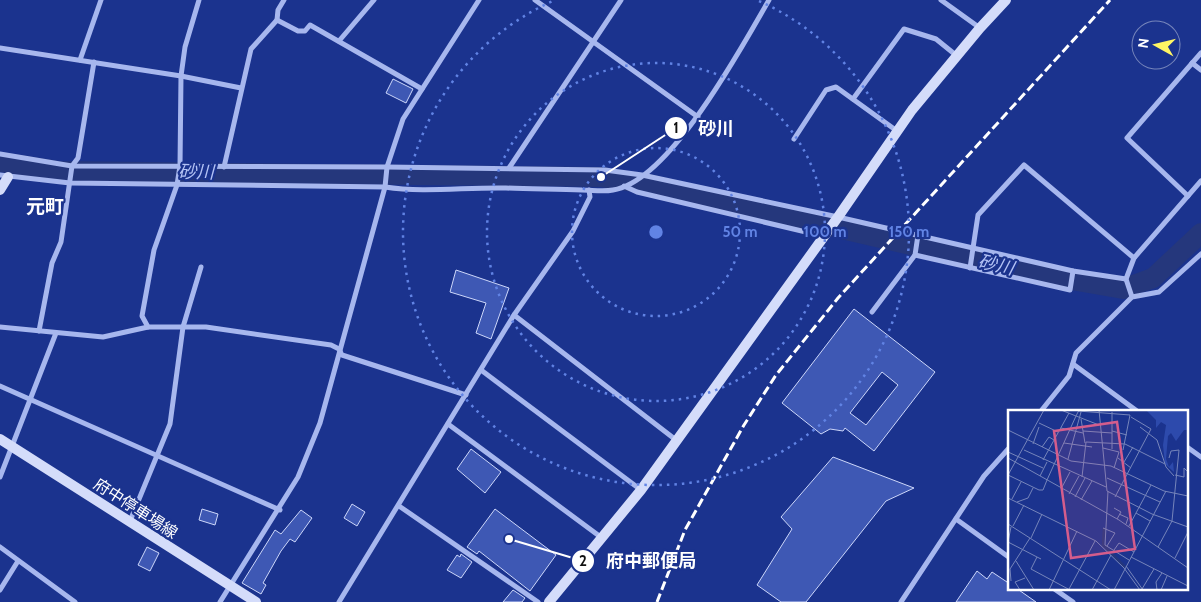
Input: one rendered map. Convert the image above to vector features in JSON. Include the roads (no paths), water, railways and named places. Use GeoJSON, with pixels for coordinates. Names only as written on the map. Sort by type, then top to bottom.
{"type":"FeatureCollection","features":[{"type":"Feature","properties":{"kind":"street"},"geometry":{"type":"LineString","coordinates":[[80,60],[102,0]]}},
{"type":"Feature","properties":{"kind":"street"},"geometry":{"type":"LineString","coordinates":[[148,327],[142,316],[154,250],[177,185],[180,166],[181,76],[185,48],[199,0]]}},
{"type":"Feature","properties":{"kind":"street"},"geometry":{"type":"LineString","coordinates":[[224,167],[251,49],[277,20],[278,10],[284,0]]}},
{"type":"Feature","properties":{"kind":"street"},"geometry":{"type":"LineString","coordinates":[[339,41],[374,0]]}},
{"type":"Feature","properties":{"kind":"street"},"geometry":{"type":"LineString","coordinates":[[220,602],[280,510],[298,478],[320,423],[385,187],[387,167],[403,118],[479,0]]}},
{"type":"Feature","properties":{"kind":"street"},"geometry":{"type":"LineString","coordinates":[[535,0],[698,117]]}},
{"type":"Feature","properties":{"kind":"street"},"geometry":{"type":"LineString","coordinates":[[509,168],[621,0]]}},
{"type":"Feature","properties":{"kind":"street"},"geometry":{"type":"LineString","coordinates":[[0,190],[4,176],[70,183],[385,187],[401,190],[482,188],[613,190],[624,186],[642,175],[682,137],[698,117],[769,0]]}},
{"type":"Feature","properties":{"kind":"street"},"geometry":{"type":"LineString","coordinates":[[941,0],[980,28]]}},
{"type":"Feature","properties":{"kind":"street"},"geometry":{"type":"LineString","coordinates":[[549,602],[641,490],[897,132],[980,28],[1006,0]]}},
{"type":"Feature","properties":{"kind":"street"},"geometry":{"type":"LineString","coordinates":[[277,20],[298,31],[305,31],[310,25],[422,89]]}},
{"type":"Feature","properties":{"kind":"street"},"geometry":{"type":"LineString","coordinates":[[853,99],[904,29],[936,39],[957,56]]}},
{"type":"Feature","properties":{"kind":"street"},"geometry":{"type":"LineString","coordinates":[[0,48],[181,76],[241,88]]}},
{"type":"Feature","properties":{"kind":"street"},"geometry":{"type":"LineString","coordinates":[[1188,196],[1127,138],[1201,53]]}},
{"type":"Feature","properties":{"kind":"street"},"geometry":{"type":"LineString","coordinates":[[39,331],[52,263],[61,242],[72,166],[78,158],[94,62]]}},
{"type":"Feature","properties":{"kind":"street"},"geometry":{"type":"LineString","coordinates":[[1192,63],[1201,70]]}},
{"type":"Feature","properties":{"kind":"street"},"geometry":{"type":"LineString","coordinates":[[794,139],[826,90],[836,87],[897,132]]}},
{"type":"Feature","properties":{"kind":"street"},"geometry":{"type":"LineString","coordinates":[[0,154],[72,166],[605,170],[642,175],[838,217],[971,246],[1074,272],[1126,279]]}},
{"type":"Feature","properties":{"kind":"street"},"geometry":{"type":"LineString","coordinates":[[970,268],[971,246],[978,215],[1024,165],[1134,258]]}},
{"type":"Feature","properties":{"kind":"street"},"geometry":{"type":"LineString","coordinates":[[1132,297],[1126,279],[1134,258],[1201,181]]}},
{"type":"Feature","properties":{"kind":"street"},"geometry":{"type":"LineString","coordinates":[[624,186],[636,192],[822,236]]}},
{"type":"Feature","properties":{"kind":"street"},"geometry":{"type":"LineString","coordinates":[[339,602],[514,315],[574,231],[590,197],[589,190]]}},
{"type":"Feature","properties":{"kind":"street"},"geometry":{"type":"LineString","coordinates":[[872,312],[915,255],[918,235]]}},
{"type":"Feature","properties":{"kind":"street"},"geometry":{"type":"LineString","coordinates":[[1042,410],[1069,376],[1076,353],[1132,297],[1159,292],[1201,254]]}},
{"type":"Feature","properties":{"kind":"street"},"geometry":{"type":"LineString","coordinates":[[915,255],[1070,290],[1074,272]]}},
{"type":"Feature","properties":{"kind":"street"},"geometry":{"type":"LineString","coordinates":[[130,521],[170,424],[183,327],[201,267]]}},
{"type":"Feature","properties":{"kind":"street"},"geometry":{"type":"LineString","coordinates":[[514,315],[676,440]]}},
{"type":"Feature","properties":{"kind":"street"},"geometry":{"type":"LineString","coordinates":[[0,327],[103,337],[148,327],[206,327],[331,346],[339,350],[342,355],[466,395]]}},
{"type":"Feature","properties":{"kind":"street"},"geometry":{"type":"LineString","coordinates":[[0,477],[56,333]]}},
{"type":"Feature","properties":{"kind":"street"},"geometry":{"type":"LineString","coordinates":[[1073,364],[1136,410]]}},
{"type":"Feature","properties":{"kind":"street"},"geometry":{"type":"LineString","coordinates":[[481,370],[641,490]]}},
{"type":"Feature","properties":{"kind":"street"},"geometry":{"type":"LineString","coordinates":[[0,386],[280,510]]}},
{"type":"Feature","properties":{"kind":"street"},"geometry":{"type":"LineString","coordinates":[[448,424],[602,538]]}},
{"type":"Feature","properties":{"kind":"street","name":"府中停車場線"},"geometry":{"type":"LineString","coordinates":[[0,439],[256,602]]}},
{"type":"Feature","properties":{"kind":"street"},"geometry":{"type":"LineString","coordinates":[[1188,448],[1201,457]]}},
{"type":"Feature","properties":{"kind":"street"},"geometry":{"type":"LineString","coordinates":[[901,602],[984,476],[1008,449]]}},
{"type":"Feature","properties":{"kind":"street"},"geometry":{"type":"LineString","coordinates":[[399,506],[538,602]]}},
{"type":"Feature","properties":{"kind":"street"},"geometry":{"type":"LineString","coordinates":[[956,519],[1008,557]]}},
{"type":"Feature","properties":{"kind":"street"},"geometry":{"type":"LineString","coordinates":[[0,547],[76,602]]}},
{"type":"Feature","properties":{"kind":"street"},"geometry":{"type":"LineString","coordinates":[[0,590],[18,561]]}},
{"type":"Feature","properties":{"kind":"street"},"geometry":{"type":"LineString","coordinates":[[1055,590],[1073,602]]}},
{"type":"Feature","properties":{"kind":"waterway","name":"砂川"},"geometry":{"type":"LineString","coordinates":[[0,162],[58,171],[601,177],[648,184],[1031,273],[1123,289],[1153,278],[1201,233]]}},
{"type":"Feature","properties":{"kind":"railway"},"geometry":{"type":"LineString","coordinates":[[657,602],[685,530],[744,425],[776,375],[838,298],[1110,0]]}},
{"type":"Feature","properties":{"kind":"place","name":"砂川"},"geometry":{"type":"Point","coordinates":[601,177]}},
{"type":"Feature","properties":{"kind":"place","name":"府中郵便局"},"geometry":{"type":"Point","coordinates":[509,539]}},
{"type":"Feature","properties":{"kind":"district","name":"元町"},"geometry":{"type":"Point","coordinates":[45,206]}}]}
